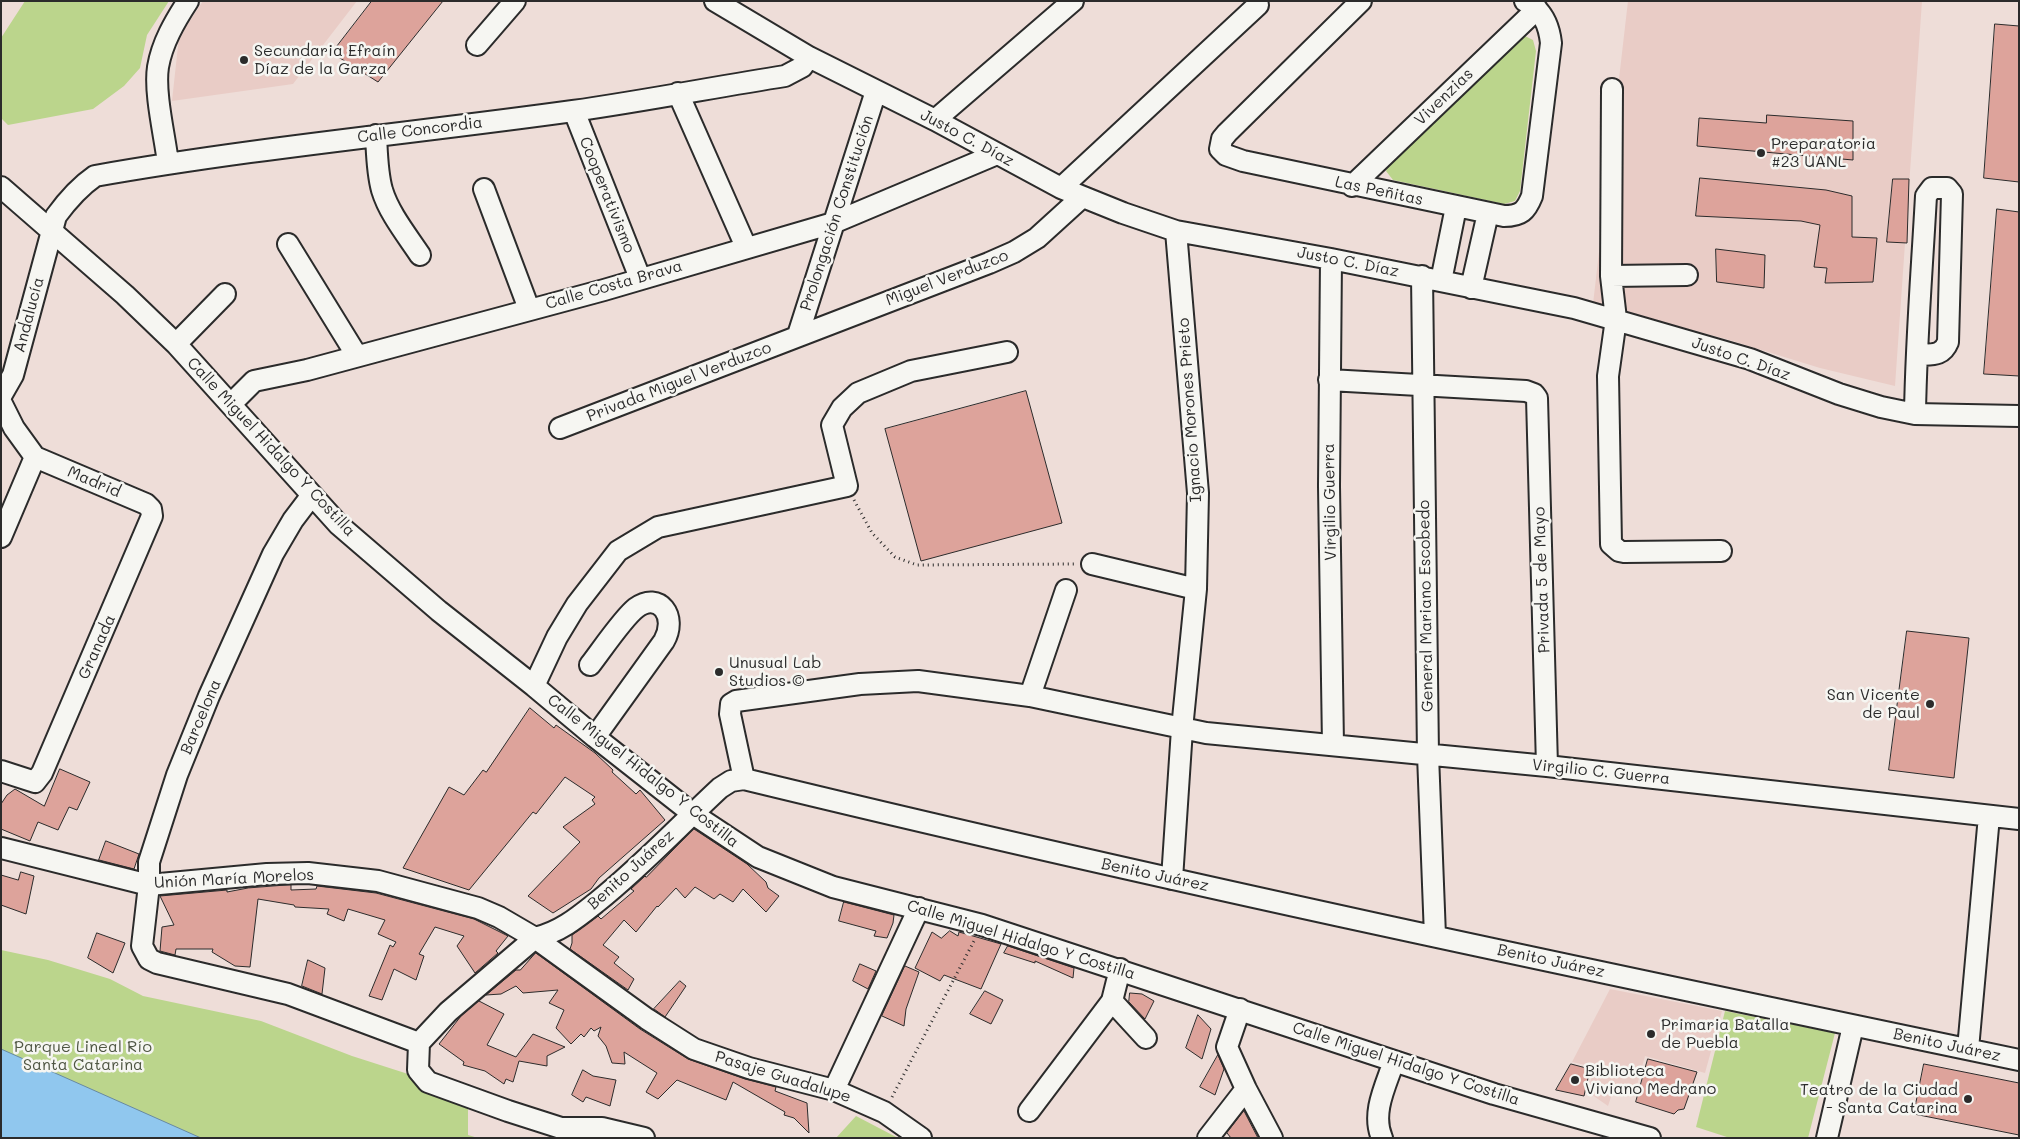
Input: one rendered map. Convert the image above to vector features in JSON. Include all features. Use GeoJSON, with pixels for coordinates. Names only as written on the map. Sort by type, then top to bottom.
{"type":"FeatureCollection","features":[{"type":"Feature","properties":{"kind":"street"},"geometry":{"type":"LineString","coordinates":[[168,163],[158,90],[158,69],[163,47],[188,1]]}},
{"type":"Feature","properties":{"kind":"street"},"geometry":{"type":"LineString","coordinates":[[477,45],[516,1]]}},
{"type":"Feature","properties":{"kind":"street"},"geometry":{"type":"LineString","coordinates":[[935,120],[1073,1]]}},
{"type":"Feature","properties":{"kind":"street","name":"Las Peñitas"},"geometry":{"type":"LineString","coordinates":[[1361,1],[1227,133],[1220,144],[1220,148],[1226,155],[1242,161],[1352,186],[1504,216],[1522,214],[1528,207],[1532,196],[1551,43],[1550,30],[1545,19],[1531,5]]}},
{"type":"Feature","properties":{"kind":"street","name":"Justo C. Díaz"},"geometry":{"type":"LineString","coordinates":[[723,3],[809,56],[935,120],[1061,188],[1081,198],[1176,231],[1331,259],[1574,308],[1750,360],[1839,394],[1881,407],[1915,414],[2019,416]]}},
{"type":"Feature","properties":{"kind":"street"},"geometry":{"type":"LineString","coordinates":[[1061,188],[1258,5]]}},
{"type":"Feature","properties":{"kind":"street","name":"Vivenzias"},"geometry":{"type":"LineString","coordinates":[[1352,186],[1531,5]]}},
{"type":"Feature","properties":{"kind":"street","name":"Calle Concordia"},"geometry":{"type":"LineString","coordinates":[[51,231],[56,216],[67,201],[85,182],[95,176],[168,163],[574,111],[786,76],[802,67],[809,56]]}},
{"type":"Feature","properties":{"kind":"street"},"geometry":{"type":"LineString","coordinates":[[1612,89],[1611,276],[1616,319],[1608,376],[1611,544],[1619,551],[1624,552],[1720,551]]}},
{"type":"Feature","properties":{"kind":"street","name":"Prolongación Constitución"},"geometry":{"type":"LineString","coordinates":[[798,335],[876,91]]}},
{"type":"Feature","properties":{"kind":"street"},"geometry":{"type":"LineString","coordinates":[[678,93],[746,247]]}},
{"type":"Feature","properties":{"kind":"street","name":"Cooperativismo"},"geometry":{"type":"LineString","coordinates":[[574,111],[640,278]]}},
{"type":"Feature","properties":{"kind":"street"},"geometry":{"type":"LineString","coordinates":[[376,135],[378,174],[382,191],[389,208],[420,255]]}},
{"type":"Feature","properties":{"kind":"street","name":"Calle Costa Brava"},"geometry":{"type":"LineString","coordinates":[[231,404],[254,381],[307,370],[604,290],[746,247],[833,224],[997,154]]}},
{"type":"Feature","properties":{"kind":"street","name":"Calle Miguel Hidalgo Y Costilla"},"geometry":{"type":"LineString","coordinates":[[1,187],[125,295],[176,344],[339,525],[595,737],[693,814],[758,857],[833,887],[982,925],[1494,1094],[1650,1138]]}},
{"type":"Feature","properties":{"kind":"street"},"geometry":{"type":"LineString","coordinates":[[1915,414],[1917,355],[1926,196],[1932,188],[1947,188],[1952,194],[1948,342],[1945,349],[1938,354],[1917,355]]}},
{"type":"Feature","properties":{"kind":"street"},"geometry":{"type":"LineString","coordinates":[[484,189],[529,309]]}},
{"type":"Feature","properties":{"kind":"street","name":"Miguel Verduzco"},"geometry":{"type":"LineString","coordinates":[[798,335],[1014,252],[1037,238],[1081,198]]}},
{"type":"Feature","properties":{"kind":"street","name":"General Mariano Escobedo"},"geometry":{"type":"LineString","coordinates":[[1434,936],[1428,756],[1424,384],[1431,279],[1456,207]]}},
{"type":"Feature","properties":{"kind":"street"},"geometry":{"type":"LineString","coordinates":[[1471,288],[1488,213]]}},
{"type":"Feature","properties":{"kind":"street","name":"Andalucía"},"geometry":{"type":"LineString","coordinates":[[1,396],[13,376],[51,231]]}},
{"type":"Feature","properties":{"kind":"street","name":"Ignacio Morones Prieto"},"geometry":{"type":"LineString","coordinates":[[1172,879],[1182,729],[1196,589],[1198,493],[1176,231]]}},
{"type":"Feature","properties":{"kind":"street"},"geometry":{"type":"LineString","coordinates":[[288,244],[357,356]]}},
{"type":"Feature","properties":{"kind":"street","name":"Virgilio Guerra"},"geometry":{"type":"LineString","coordinates":[[1331,259],[1329,380],[1333,745]]}},
{"type":"Feature","properties":{"kind":"street"},"geometry":{"type":"LineString","coordinates":[[1611,276],[1687,275]]}},
{"type":"Feature","properties":{"kind":"street"},"geometry":{"type":"LineString","coordinates":[[176,344],[225,294]]}},
{"type":"Feature","properties":{"kind":"street","name":"Privada Miguel Verduzco"},"geometry":{"type":"LineString","coordinates":[[560,428],[798,335]]}},
{"type":"Feature","properties":{"kind":"street"},"geometry":{"type":"LineString","coordinates":[[534,686],[557,637],[572,612],[618,551],[658,527],[847,486],[832,425],[842,408],[858,393],[911,371],[1007,352]]}},
{"type":"Feature","properties":{"kind":"street"},"geometry":{"type":"LineString","coordinates":[[1329,380],[1424,384]]}},
{"type":"Feature","properties":{"kind":"street","name":"Privada 5 de Mayo"},"geometry":{"type":"LineString","coordinates":[[1424,384],[1526,391],[1534,394],[1537,402],[1547,766]]}},
{"type":"Feature","properties":{"kind":"street"},"geometry":{"type":"LineString","coordinates":[[1,402],[14,428],[35,457],[1,538]]}},
{"type":"Feature","properties":{"kind":"street","name":"Madrid"},"geometry":{"type":"LineString","coordinates":[[35,457],[146,504],[151,510]]}},
{"type":"Feature","properties":{"kind":"street","name":"Barcelona"},"geometry":{"type":"LineString","coordinates":[[312,495],[293,520],[274,554],[209,696],[177,775],[149,862],[149,885],[142,946],[146,955],[157,963],[288,994],[419,1043]]}},
{"type":"Feature","properties":{"kind":"street","name":"Granada"},"geometry":{"type":"LineString","coordinates":[[1,771],[35,782],[42,773],[150,523],[151,510]]}},
{"type":"Feature","properties":{"kind":"street"},"geometry":{"type":"LineString","coordinates":[[1092,564],[1196,589]]}},
{"type":"Feature","properties":{"kind":"street"},"geometry":{"type":"LineString","coordinates":[[1030,696],[1066,590]]}},
{"type":"Feature","properties":{"kind":"street"},"geometry":{"type":"LineString","coordinates":[[590,665],[636,608],[647,602],[656,604],[665,610],[670,617],[670,626],[664,641],[595,737]]}},
{"type":"Feature","properties":{"kind":"street"},"geometry":{"type":"LineString","coordinates":[[744,779],[731,719],[731,704],[741,700],[860,684],[918,681],[1030,696],[1182,729]]}},
{"type":"Feature","properties":{"kind":"street","name":"Virgilio C. Guerra"},"geometry":{"type":"LineString","coordinates":[[1182,729],[1428,756],[1547,766],[2019,819]]}},
{"type":"Feature","properties":{"kind":"street","name":"Benito Juárez"},"geometry":{"type":"LineString","coordinates":[[419,1043],[448,1012],[535,938],[549,935],[566,926],[623,881],[720,788],[731,782],[744,779],[976,835],[1172,879],[2019,1060]]}},
{"type":"Feature","properties":{"kind":"street"},"geometry":{"type":"LineString","coordinates":[[1968,1049],[1989,816]]}},
{"type":"Feature","properties":{"kind":"street","name":"Unión María Morelos"},"geometry":{"type":"LineString","coordinates":[[1,848],[149,885],[308,872],[378,880],[478,908],[499,917],[535,938],[647,1019],[694,1049]]}},
{"type":"Feature","properties":{"kind":"street"},"geometry":{"type":"LineString","coordinates":[[834,1090],[919,908]]}},
{"type":"Feature","properties":{"kind":"street"},"geometry":{"type":"LineString","coordinates":[[1029,1111],[1112,1001],[1120,969]]}},
{"type":"Feature","properties":{"kind":"street"},"geometry":{"type":"LineString","coordinates":[[1112,1001],[1146,1038]]}},
{"type":"Feature","properties":{"kind":"street"},"geometry":{"type":"LineString","coordinates":[[1240,1009],[1227,1047],[1246,1089],[1272,1138]]}},
{"type":"Feature","properties":{"kind":"street"},"geometry":{"type":"LineString","coordinates":[[1826,1138],[1853,1026]]}},
{"type":"Feature","properties":{"kind":"street"},"geometry":{"type":"LineString","coordinates":[[419,1043],[418,1070],[428,1082],[561,1128],[602,1128],[644,1138]]}},
{"type":"Feature","properties":{"kind":"street","name":"Pasaje Guadalupe"},"geometry":{"type":"LineString","coordinates":[[694,1049],[749,1068],[834,1090],[884,1112],[921,1138]]}},
{"type":"Feature","properties":{"kind":"street"},"geometry":{"type":"LineString","coordinates":[[1380,1134],[1377,1117],[1394,1061]]}},
{"type":"Feature","properties":{"kind":"street"},"geometry":{"type":"LineString","coordinates":[[1208,1138],[1246,1089]]}},
{"type":"Feature","properties":{"kind":"path"},"geometry":{"type":"LineString","coordinates":[[847,486],[872,533],[894,557],[918,565],[1092,564]]}},
{"type":"Feature","properties":{"kind":"path"},"geometry":{"type":"LineString","coordinates":[[884,1112],[982,925]]}},
{"type":"Feature","properties":{"kind":"shaded area","name":"Secundaria Efraín Díaz de la Garza"},"geometry":{"type":"Polygon","coordinates":[[[203,1],[357,1],[293,84],[172,101],[179,37],[203,1]]]}},
{"type":"Feature","properties":{"kind":"shaded area","name":"Preparatoria #23 UANL"},"geometry":{"type":"Polygon","coordinates":[[[1628,1],[1922,1],[1895,386],[1820,368],[1726,339],[1593,304],[1628,1]]]}},
{"type":"Feature","properties":{"kind":"shaded area","name":"Primaria Batalla de Puebla"},"geometry":{"type":"Polygon","coordinates":[[[1610,989],[1722,1011],[1705,1073],[1645,1056],[1635,1093],[1614,1088],[1608,1106],[1588,1092],[1594,1067],[1572,1062],[1610,989]]]}},
{"type":"Feature","properties":{"kind":"green space"},"geometry":{"type":"Polygon","coordinates":[[[25,1],[169,1],[147,35],[140,68],[124,86],[93,109],[8,125],[1,118],[1,38],[25,1]]]}},
{"type":"Feature","properties":{"kind":"green space"},"geometry":{"type":"Polygon","coordinates":[[[1525,36],[1533,40],[1536,51],[1520,191],[1515,201],[1504,204],[1393,180],[1386,171],[1390,162],[1516,40],[1525,36]]]}},
{"type":"Feature","properties":{"kind":"green space","name":"Parque Lineal Río Santa Catarina"},"geometry":{"type":"Polygon","coordinates":[[[1,950],[48,960],[110,979],[143,996],[261,1021],[352,1056],[405,1073],[468,1106],[468,1135],[478,1138],[1,1138],[1,950]]]}},
{"type":"Feature","properties":{"kind":"green space"},"geometry":{"type":"Polygon","coordinates":[[[1725,1011],[1835,1033],[1808,1138],[1730,1138],[1696,1127],[1725,1011]]]}},
{"type":"Feature","properties":{"kind":"green space"},"geometry":{"type":"Polygon","coordinates":[[[856,1116],[898,1138],[836,1138],[856,1116]]]}},
{"type":"Feature","properties":{"kind":"water"},"geometry":{"type":"Polygon","coordinates":[[[1,1049],[201,1138],[1,1138],[1,1049]]]}},
{"type":"Feature","properties":{"kind":"building"},"geometry":{"type":"Polygon","coordinates":[[[372,1],[443,1],[378,82],[332,53],[372,1]]]}},
{"type":"Feature","properties":{"kind":"building"},"geometry":{"type":"Polygon","coordinates":[[[1995,24],[2019,26],[2019,182],[1984,178],[1995,24]]]}},
{"type":"Feature","properties":{"kind":"building"},"geometry":{"type":"Polygon","coordinates":[[[1767,115],[1853,121],[1853,160],[1697,146],[1699,118],[1766,123],[1767,115]]]}},
{"type":"Feature","properties":{"kind":"building"},"geometry":{"type":"Polygon","coordinates":[[[1700,178],[1826,190],[1852,196],[1852,237],[1877,238],[1873,282],[1825,283],[1827,268],[1814,267],[1820,225],[1801,221],[1696,216],[1700,178]]]}},
{"type":"Feature","properties":{"kind":"building"},"geometry":{"type":"Polygon","coordinates":[[[1893,179],[1909,179],[1907,243],[1887,242],[1893,179]]]}},
{"type":"Feature","properties":{"kind":"building"},"geometry":{"type":"Polygon","coordinates":[[[1997,209],[2019,212],[2019,376],[1984,374],[1997,209]]]}},
{"type":"Feature","properties":{"kind":"building"},"geometry":{"type":"Polygon","coordinates":[[[1716,249],[1765,255],[1764,288],[1717,282],[1716,249]]]}},
{"type":"Feature","properties":{"kind":"building"},"geometry":{"type":"Polygon","coordinates":[[[1026,391],[1062,523],[921,561],[885,429],[1026,391]]]}},
{"type":"Feature","properties":{"kind":"building","name":"San Vicente de Paul"},"geometry":{"type":"Polygon","coordinates":[[[1907,631],[1969,638],[1954,778],[1889,770],[1907,631]]]}},
{"type":"Feature","properties":{"kind":"building"},"geometry":{"type":"Polygon","coordinates":[[[530,708],[554,728],[556,725],[595,753],[636,794],[640,790],[665,820],[599,878],[591,889],[553,913],[528,896],[580,842],[563,827],[595,804],[592,800],[595,797],[565,777],[536,814],[533,812],[469,890],[403,868],[449,787],[464,795],[483,770],[486,772],[530,708]]]}},
{"type":"Feature","properties":{"kind":"building"},"geometry":{"type":"Polygon","coordinates":[[[60,769],[90,782],[77,810],[69,807],[58,830],[38,822],[30,841],[1,829],[1,804],[7,795],[15,789],[44,806],[60,769]]]}},
{"type":"Feature","properties":{"kind":"building"},"geometry":{"type":"Polygon","coordinates":[[[694,829],[747,864],[766,882],[768,888],[779,896],[766,912],[743,889],[733,902],[720,894],[714,899],[695,887],[685,898],[676,888],[657,906],[636,932],[624,920],[603,945],[619,957],[614,963],[634,979],[628,990],[570,949],[572,935],[598,916],[601,919],[634,891],[631,889],[646,877],[694,829]]]}},
{"type":"Feature","properties":{"kind":"building"},"geometry":{"type":"Polygon","coordinates":[[[106,841],[139,854],[134,869],[99,860],[106,841]]]}},
{"type":"Feature","properties":{"kind":"building"},"geometry":{"type":"Polygon","coordinates":[[[21,872],[34,876],[26,914],[1,905],[1,875],[18,880],[21,872]]]}},
{"type":"Feature","properties":{"kind":"building"},"geometry":{"type":"Polygon","coordinates":[[[291,885],[291,890],[316,889],[317,886],[376,893],[474,919],[508,936],[496,951],[498,953],[475,973],[457,946],[464,936],[435,927],[419,954],[424,956],[416,980],[394,969],[382,1000],[369,996],[390,945],[393,947],[396,942],[378,934],[385,920],[348,909],[344,921],[327,914],[329,909],[295,907],[294,905],[258,899],[250,967],[235,966],[212,952],[213,949],[176,949],[175,955],[160,951],[162,927],[174,925],[160,896],[227,890],[227,892],[248,888],[291,885]]]}},
{"type":"Feature","properties":{"kind":"building"},"geometry":{"type":"Polygon","coordinates":[[[844,902],[894,915],[887,938],[874,936],[876,931],[839,921],[844,902]]]}},
{"type":"Feature","properties":{"kind":"building"},"geometry":{"type":"Polygon","coordinates":[[[950,931],[958,936],[959,932],[1001,944],[981,989],[944,975],[940,981],[915,968],[932,932],[941,938],[950,931]]]}},
{"type":"Feature","properties":{"kind":"building"},"geometry":{"type":"Polygon","coordinates":[[[97,933],[125,943],[113,973],[88,958],[97,933]]]}},
{"type":"Feature","properties":{"kind":"building"},"geometry":{"type":"Polygon","coordinates":[[[1008,946],[1074,968],[1073,978],[1035,961],[1035,963],[1004,953],[1008,946]]]}},
{"type":"Feature","properties":{"kind":"building"},"geometry":{"type":"Polygon","coordinates":[[[536,953],[640,1029],[688,1059],[745,1079],[776,1087],[775,1091],[807,1103],[809,1133],[794,1118],[784,1115],[785,1112],[733,1082],[726,1100],[677,1080],[658,1099],[646,1092],[657,1073],[624,1052],[625,1064],[612,1063],[606,1046],[598,1036],[601,1027],[594,1031],[591,1028],[584,1037],[581,1034],[571,1044],[556,1028],[564,1010],[549,1003],[558,990],[523,993],[516,986],[501,994],[486,995],[516,970],[520,970],[536,953]]]}},
{"type":"Feature","properties":{"kind":"building"},"geometry":{"type":"Polygon","coordinates":[[[308,960],[325,968],[322,994],[302,986],[308,960]]]}},
{"type":"Feature","properties":{"kind":"building"},"geometry":{"type":"Polygon","coordinates":[[[860,964],[876,971],[868,989],[853,981],[860,964]]]}},
{"type":"Feature","properties":{"kind":"building"},"geometry":{"type":"Polygon","coordinates":[[[905,966],[919,972],[906,1009],[904,1026],[882,1016],[905,966]]]}},
{"type":"Feature","properties":{"kind":"building"},"geometry":{"type":"Polygon","coordinates":[[[680,981],[686,986],[665,1017],[654,1009],[680,981]]]}},
{"type":"Feature","properties":{"kind":"building"},"geometry":{"type":"Polygon","coordinates":[[[985,991],[1003,1000],[991,1024],[970,1014],[985,991]]]}},
{"type":"Feature","properties":{"kind":"building"},"geometry":{"type":"Polygon","coordinates":[[[1130,993],[1142,994],[1154,1001],[1145,1019],[1129,1002],[1130,993]]]}},
{"type":"Feature","properties":{"kind":"building"},"geometry":{"type":"Polygon","coordinates":[[[479,1001],[504,1014],[487,1045],[516,1057],[533,1034],[565,1047],[547,1056],[547,1066],[519,1061],[513,1082],[506,1079],[504,1084],[485,1071],[463,1065],[464,1062],[439,1044],[461,1016],[479,1001]]]}},
{"type":"Feature","properties":{"kind":"building"},"geometry":{"type":"Polygon","coordinates":[[[1198,1015],[1211,1029],[1202,1059],[1186,1048],[1198,1015]]]}},
{"type":"Feature","properties":{"kind":"building"},"geometry":{"type":"Polygon","coordinates":[[[1218,1055],[1224,1069],[1215,1095],[1200,1087],[1218,1055]]]}},
{"type":"Feature","properties":{"kind":"building"},"geometry":{"type":"Polygon","coordinates":[[[1648,1059],[1697,1072],[1684,1109],[1678,1110],[1674,1114],[1636,1102],[1648,1059]]]}},
{"type":"Feature","properties":{"kind":"building","name":"Biblioteca Viviano Medrano"},"geometry":{"type":"Polygon","coordinates":[[[1571,1064],[1590,1069],[1584,1096],[1556,1090],[1571,1064]]]}},
{"type":"Feature","properties":{"kind":"building","name":"Teatro de la Ciudad - Santa Catarina"},"geometry":{"type":"Polygon","coordinates":[[[1924,1064],[2019,1083],[2019,1135],[1914,1114],[1924,1064]]]}},
{"type":"Feature","properties":{"kind":"building"},"geometry":{"type":"Polygon","coordinates":[[[583,1070],[593,1076],[616,1080],[610,1106],[586,1097],[583,1102],[572,1095],[583,1070]]]}},
{"type":"Feature","properties":{"kind":"building"},"geometry":{"type":"Polygon","coordinates":[[[1244,1111],[1258,1138],[1231,1138],[1227,1133],[1244,1111]]]}},
{"type":"Feature","properties":{"kind":"place","name":"Secundaria Efraín Díaz de la Garza"},"geometry":{"type":"Point","coordinates":[244,60]}},
{"type":"Feature","properties":{"kind":"place","name":"Preparatoria #23 UANL"},"geometry":{"type":"Point","coordinates":[1761,153]}},
{"type":"Feature","properties":{"kind":"place","name":"Unusual Lab Studios ©"},"geometry":{"type":"Point","coordinates":[719,672]}},
{"type":"Feature","properties":{"kind":"place","name":"San Vicente de Paul"},"geometry":{"type":"Point","coordinates":[1930,704]}},
{"type":"Feature","properties":{"kind":"place","name":"Primaria Batalla de Puebla"},"geometry":{"type":"Point","coordinates":[1651,1034]}},
{"type":"Feature","properties":{"kind":"place","name":"Biblioteca Viviano Medrano"},"geometry":{"type":"Point","coordinates":[1575,1080]}},
{"type":"Feature","properties":{"kind":"place","name":"Teatro de la Ciudad - Santa Catarina"},"geometry":{"type":"Point","coordinates":[1968,1099]}}]}
